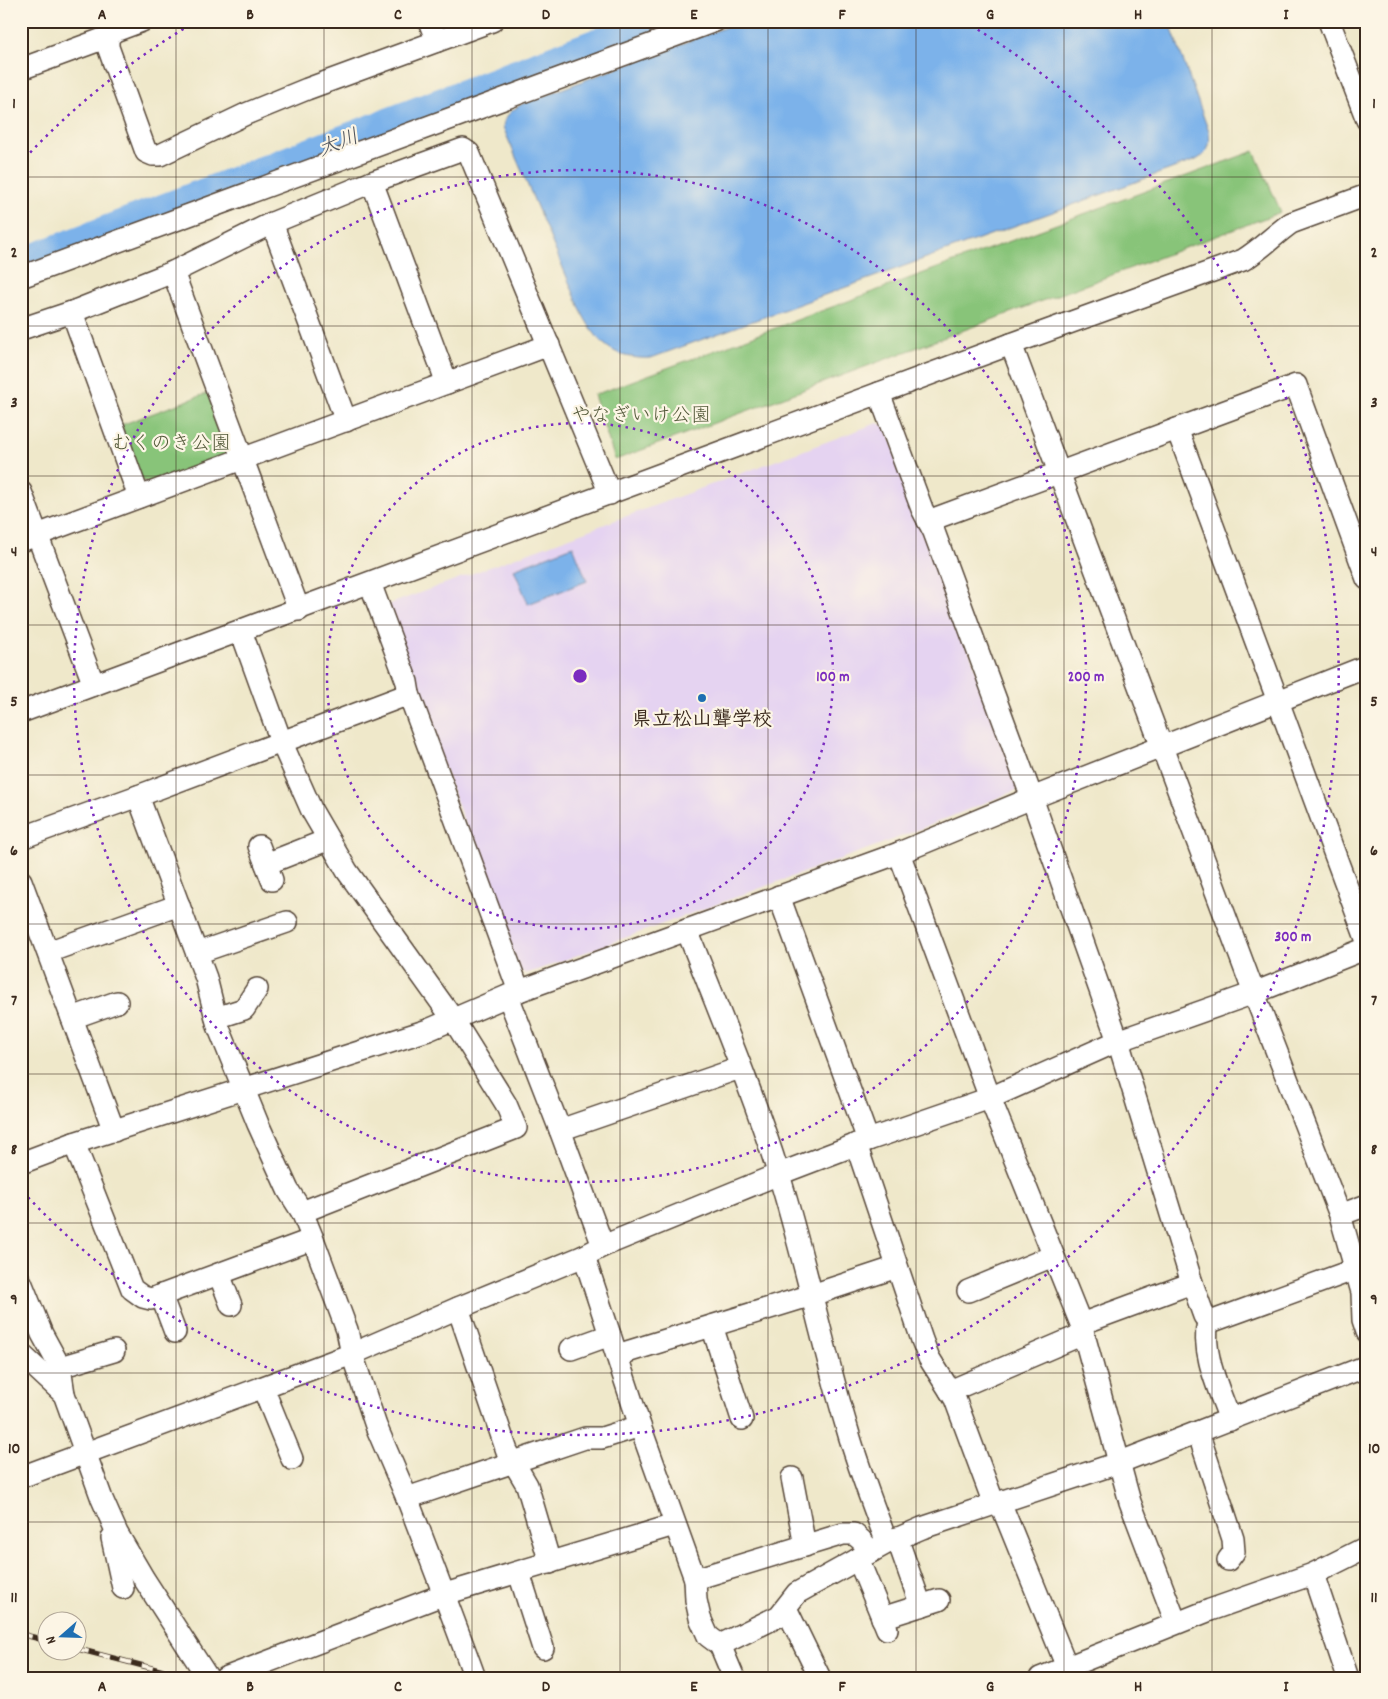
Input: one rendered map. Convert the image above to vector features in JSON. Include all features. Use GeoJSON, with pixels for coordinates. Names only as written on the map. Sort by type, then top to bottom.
{"type":"FeatureCollection","features":[{"type":"Feature","properties":{"kind":"street"},"geometry":{"type":"LineString","coordinates":[[21,69],[108,37],[115,31],[142,21]]}},
{"type":"Feature","properties":{"kind":"street"},"geometry":{"type":"LineString","coordinates":[[429,21],[437,41]]}},
{"type":"Feature","properties":{"kind":"street"},"geometry":{"type":"LineString","coordinates":[[108,37],[108,47],[146,152],[160,155],[246,114],[307,89],[492,21]]}},
{"type":"Feature","properties":{"kind":"street"},"geometry":{"type":"LineString","coordinates":[[21,277],[715,21]]}},
{"type":"Feature","properties":{"kind":"street"},"geometry":{"type":"LineString","coordinates":[[1329,21],[1367,120]]}},
{"type":"Feature","properties":{"kind":"street"},"geometry":{"type":"LineString","coordinates":[[21,329],[72,312],[172,272],[272,223],[372,182],[463,149],[469,154],[610,494]]}},
{"type":"Feature","properties":{"kind":"street"},"geometry":{"type":"LineString","coordinates":[[372,182],[447,383]]}},
{"type":"Feature","properties":{"kind":"street"},"geometry":{"type":"LineString","coordinates":[[21,712],[1011,344],[1243,260],[1291,223],[1367,195]]}},
{"type":"Feature","properties":{"kind":"street"},"geometry":{"type":"LineString","coordinates":[[272,223],[346,421]]}},
{"type":"Feature","properties":{"kind":"street"},"geometry":{"type":"LineString","coordinates":[[172,272],[299,610]]}},
{"type":"Feature","properties":{"kind":"street"},"geometry":{"type":"LineString","coordinates":[[72,312],[139,497]]}},
{"type":"Feature","properties":{"kind":"street"},"geometry":{"type":"LineString","coordinates":[[1011,344],[1254,993],[1340,1215],[1362,1292],[1363,1320],[1367,1332]]}},
{"type":"Feature","properties":{"kind":"street"},"geometry":{"type":"LineString","coordinates":[[29,538],[549,345]]}},
{"type":"Feature","properties":{"kind":"street"},"geometry":{"type":"LineString","coordinates":[[928,521],[1296,385],[1367,580]]}},
{"type":"Feature","properties":{"kind":"street"},"geometry":{"type":"LineString","coordinates":[[879,393],[1032,798],[1118,1041],[1192,1284],[1204,1316],[1208,1321]]}},
{"type":"Feature","properties":{"kind":"street"},"geometry":{"type":"LineString","coordinates":[[1178,429],[1367,941]]}},
{"type":"Feature","properties":{"kind":"street"},"geometry":{"type":"LineString","coordinates":[[21,492],[29,538],[94,685]]}},
{"type":"Feature","properties":{"kind":"street"},"geometry":{"type":"LineString","coordinates":[[370,583],[407,682],[408,694],[560,1130],[594,1251],[610,1335],[674,1525],[695,1579],[696,1600],[700,1618],[708,1636],[720,1646],[734,1678]]}},
{"type":"Feature","properties":{"kind":"street"},"geometry":{"type":"LineString","coordinates":[[241,631],[281,741],[304,796],[327,840],[347,871],[454,1019],[506,1104],[516,1128],[302,1212]]}},
{"type":"Feature","properties":{"kind":"street"},"geometry":{"type":"LineString","coordinates":[[21,1163],[74,1143],[428,1030],[514,994],[899,853],[1032,798],[1367,666]]}},
{"type":"Feature","properties":{"kind":"street"},"geometry":{"type":"LineString","coordinates":[[21,838],[408,694]]}},
{"type":"Feature","properties":{"kind":"street"},"geometry":{"type":"LineString","coordinates":[[138,796],[206,978],[216,1018],[244,1090],[288,1190],[302,1212],[313,1238],[347,1330],[352,1354],[376,1426],[445,1594],[475,1678]]}},
{"type":"Feature","properties":{"kind":"street"},"geometry":{"type":"LineString","coordinates":[[265,863],[327,840]]}},
{"type":"Feature","properties":{"kind":"street"},"geometry":{"type":"LineString","coordinates":[[899,853],[990,1098],[1082,1329],[1130,1502],[1176,1623]]}},
{"type":"Feature","properties":{"kind":"street"},"geometry":{"type":"LineString","coordinates":[[21,881],[114,1131]]}},
{"type":"Feature","properties":{"kind":"street"},"geometry":{"type":"LineString","coordinates":[[779,896],[862,1142],[897,1267],[922,1340],[929,1358],[950,1390],[1067,1667]]}},
{"type":"Feature","properties":{"kind":"street"},"geometry":{"type":"LineString","coordinates":[[48,952],[179,905]]}},
{"type":"Feature","properties":{"kind":"street"},"geometry":{"type":"LineString","coordinates":[[197,953],[287,922]]}},
{"type":"Feature","properties":{"kind":"street"},"geometry":{"type":"LineString","coordinates":[[687,930],[779,1174],[860,1471],[878,1548],[885,1624],[930,1603],[878,1548],[861,1540],[854,1534],[843,1534],[695,1579]]}},
{"type":"Feature","properties":{"kind":"street"},"geometry":{"type":"LineString","coordinates":[[21,1477],[352,1354],[779,1174],[862,1142],[990,1098],[1118,1041],[1254,993],[1367,948]]}},
{"type":"Feature","properties":{"kind":"street"},"geometry":{"type":"LineString","coordinates":[[216,1018],[244,1009],[257,989]]}},
{"type":"Feature","properties":{"kind":"street"},"geometry":{"type":"LineString","coordinates":[[72,1018],[117,1002]]}},
{"type":"Feature","properties":{"kind":"street"},"geometry":{"type":"LineString","coordinates":[[560,1130],[740,1068]]}},
{"type":"Feature","properties":{"kind":"street"},"geometry":{"type":"LineString","coordinates":[[74,1143],[132,1289],[142,1298],[151,1299],[313,1238]]}},
{"type":"Feature","properties":{"kind":"street"},"geometry":{"type":"LineString","coordinates":[[1340,1215],[1367,1205]]}},
{"type":"Feature","properties":{"kind":"street"},"geometry":{"type":"LineString","coordinates":[[968,1291],[1053,1256]]}},
{"type":"Feature","properties":{"kind":"street"},"geometry":{"type":"LineString","coordinates":[[617,1355],[897,1267]]}},
{"type":"Feature","properties":{"kind":"street"},"geometry":{"type":"LineString","coordinates":[[1208,1321],[1214,1321],[1356,1269]]}},
{"type":"Feature","properties":{"kind":"street"},"geometry":{"type":"LineString","coordinates":[[219,1274],[231,1305]]}},
{"type":"Feature","properties":{"kind":"street"},"geometry":{"type":"LineString","coordinates":[[21,1282],[42,1334],[60,1367],[64,1394],[102,1499],[117,1533],[144,1579],[208,1678]]}},
{"type":"Feature","properties":{"kind":"street"},"geometry":{"type":"LineString","coordinates":[[950,1390],[1082,1329],[1192,1284]]}},
{"type":"Feature","properties":{"kind":"street"},"geometry":{"type":"LineString","coordinates":[[161,1295],[175,1332]]}},
{"type":"Feature","properties":{"kind":"street"},"geometry":{"type":"LineString","coordinates":[[458,1308],[507,1451],[527,1485],[550,1563]]}},
{"type":"Feature","properties":{"kind":"street"},"geometry":{"type":"LineString","coordinates":[[1208,1321],[1205,1335],[1211,1361],[1230,1420]]}},
{"type":"Feature","properties":{"kind":"street"},"geometry":{"type":"LineString","coordinates":[[712,1326],[742,1419]]}},
{"type":"Feature","properties":{"kind":"street"},"geometry":{"type":"LineString","coordinates":[[571,1349],[610,1335]]}},
{"type":"Feature","properties":{"kind":"street"},"geometry":{"type":"LineString","coordinates":[[60,1367],[114,1351]]}},
{"type":"Feature","properties":{"kind":"street"},"geometry":{"type":"LineString","coordinates":[[23,1357],[64,1394]]}},
{"type":"Feature","properties":{"kind":"street"},"geometry":{"type":"LineString","coordinates":[[720,1646],[779,1616],[797,1593],[878,1548],[997,1503],[1118,1463],[1367,1366]]}},
{"type":"Feature","properties":{"kind":"street"},"geometry":{"type":"LineString","coordinates":[[262,1388],[292,1459]]}},
{"type":"Feature","properties":{"kind":"street"},"geometry":{"type":"LineString","coordinates":[[407,1498],[585,1438],[602,1438],[640,1426]]}},
{"type":"Feature","properties":{"kind":"street"},"geometry":{"type":"LineString","coordinates":[[1198,1432],[1233,1539],[1234,1552],[1228,1560]]}},
{"type":"Feature","properties":{"kind":"street"},"geometry":{"type":"LineString","coordinates":[[792,1478],[805,1546]]}},
{"type":"Feature","properties":{"kind":"street"},"geometry":{"type":"LineString","coordinates":[[225,1678],[445,1594],[674,1525]]}},
{"type":"Feature","properties":{"kind":"street"},"geometry":{"type":"LineString","coordinates":[[117,1533],[112,1538],[123,1588]]}},
{"type":"Feature","properties":{"kind":"street"},"geometry":{"type":"LineString","coordinates":[[1040,1678],[1176,1623],[1313,1574],[1367,1547]]}},
{"type":"Feature","properties":{"kind":"street"},"geometry":{"type":"LineString","coordinates":[[519,1572],[543,1648]]}},
{"type":"Feature","properties":{"kind":"street"},"geometry":{"type":"LineString","coordinates":[[1313,1574],[1348,1678]]}},
{"type":"Feature","properties":{"kind":"street"},"geometry":{"type":"LineString","coordinates":[[786,1608],[820,1678]]}},
{"type":"Feature","properties":{"kind":"shaded area","name":"県立松山聾学校"},"geometry":{"type":"Polygon","coordinates":[[[877,423],[886,426],[1019,785],[1017,790],[895,839],[526,974],[519,970],[386,611],[390,604],[877,423]]]}},
{"type":"Feature","properties":{"kind":"green space","name":"やなぎいけ公園"},"geometry":{"type":"Polygon","coordinates":[[[1254,151],[1281,212],[615,460],[594,395],[1254,151]]]}},
{"type":"Feature","properties":{"kind":"green space","name":"むくのき公園"},"geometry":{"type":"Polygon","coordinates":[[[208,393],[228,450],[223,458],[152,484],[140,479],[121,425],[208,393]]]}},
{"type":"Feature","properties":{"kind":"water"},"geometry":{"type":"Polygon","coordinates":[[[742,21],[1169,21],[1209,132],[1209,145],[1206,152],[1196,160],[651,358],[639,358],[618,353],[595,335],[583,315],[503,127],[505,120],[512,111],[522,104],[742,21]]]}},
{"type":"Feature","properties":{"kind":"water"},"geometry":{"type":"Polygon","coordinates":[[[573,546],[587,581],[528,604],[514,569],[573,546]]]}},
{"type":"Feature","properties":{"kind":"waterway","name":"大川"},"geometry":{"type":"LineString","coordinates":[[21,263],[655,21]]}},
{"type":"Feature","properties":{"kind":"railway"},"geometry":{"type":"LineString","coordinates":[[21,1634],[38,1638]]}},
{"type":"Feature","properties":{"kind":"railway"},"geometry":{"type":"LineString","coordinates":[[88,1652],[190,1678]]}},
{"type":"Feature","properties":{"kind":"place","name":"県立松山聾学校"},"geometry":{"type":"Point","coordinates":[702,698]}}]}
